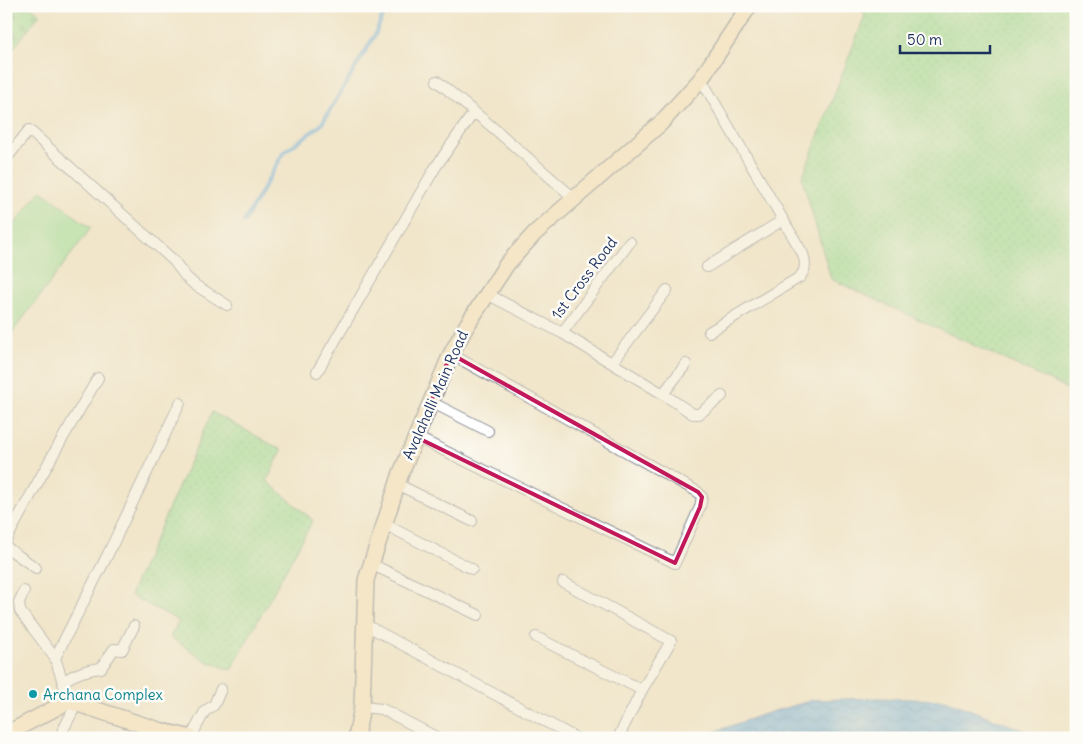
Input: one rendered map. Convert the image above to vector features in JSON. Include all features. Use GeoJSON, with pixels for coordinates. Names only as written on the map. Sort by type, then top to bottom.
{"type":"FeatureCollection","features":[{"type":"Feature","properties":{"kind":"main road","name":"Avalahalli Main Road"},"geometry":{"type":"LineString","coordinates":[[356,738],[362,707],[366,580],[416,437],[451,354],[466,325],[507,264],[535,233],[661,123],[701,79],[749,6]]}},
{"type":"Feature","properties":{"kind":"main road"},"geometry":{"type":"LineString","coordinates":[[6,734],[73,702],[162,734],[191,738]]}},
{"type":"Feature","properties":{"kind":"street"},"geometry":{"type":"LineString","coordinates":[[701,79],[803,254],[806,263],[805,270],[800,278],[708,332]]}},
{"type":"Feature","properties":{"kind":"street"},"geometry":{"type":"LineString","coordinates":[[436,81],[575,198]]}},
{"type":"Feature","properties":{"kind":"street"},"geometry":{"type":"LineString","coordinates":[[317,372],[435,168],[474,112]]}},
{"type":"Feature","properties":{"kind":"street"},"geometry":{"type":"LineString","coordinates":[[6,159],[29,130],[174,261],[185,276],[195,285],[227,305]]}},
{"type":"Feature","properties":{"kind":"street"},"geometry":{"type":"LineString","coordinates":[[707,267],[783,220]]}},
{"type":"Feature","properties":{"kind":"street","name":"1st Cross Road"},"geometry":{"type":"LineString","coordinates":[[562,333],[630,242]]}},
{"type":"Feature","properties":{"kind":"street"},"geometry":{"type":"LineString","coordinates":[[612,363],[667,290]]}},
{"type":"Feature","properties":{"kind":"street"},"geometry":{"type":"LineString","coordinates":[[487,294],[562,333],[664,394],[691,413],[699,414],[722,396]]}},
{"type":"Feature","properties":{"kind":"street"},"geometry":{"type":"LineString","coordinates":[[416,437],[675,563],[700,507],[702,497],[698,492],[451,354]]}},
{"type":"Feature","properties":{"kind":"street"},"geometry":{"type":"LineString","coordinates":[[664,394],[686,364]]}},
{"type":"Feature","properties":{"kind":"street"},"geometry":{"type":"LineString","coordinates":[[6,540],[98,378]]}},
{"type":"Feature","properties":{"kind":"street"},"geometry":{"type":"LineString","coordinates":[[431,402],[488,431]]}},
{"type":"Feature","properties":{"kind":"street"},"geometry":{"type":"LineString","coordinates":[[55,658],[108,554],[180,403]]}},
{"type":"Feature","properties":{"kind":"street"},"geometry":{"type":"LineString","coordinates":[[398,484],[472,521]]}},
{"type":"Feature","properties":{"kind":"street"},"geometry":{"type":"LineString","coordinates":[[384,524],[472,569]]}},
{"type":"Feature","properties":{"kind":"street"},"geometry":{"type":"LineString","coordinates":[[6,547],[36,568]]}},
{"type":"Feature","properties":{"kind":"street"},"geometry":{"type":"LineString","coordinates":[[371,564],[478,615]]}},
{"type":"Feature","properties":{"kind":"street"},"geometry":{"type":"LineString","coordinates":[[563,582],[670,640],[618,738]]}},
{"type":"Feature","properties":{"kind":"street"},"geometry":{"type":"LineString","coordinates":[[24,591],[19,602],[20,611],[55,658],[63,682],[73,702],[60,738]]}},
{"type":"Feature","properties":{"kind":"street"},"geometry":{"type":"LineString","coordinates":[[364,624],[576,738]]}},
{"type":"Feature","properties":{"kind":"street"},"geometry":{"type":"LineString","coordinates":[[63,682],[73,675],[101,668],[114,648],[122,650],[134,626]]}},
{"type":"Feature","properties":{"kind":"street"},"geometry":{"type":"LineString","coordinates":[[536,638],[642,690]]}},
{"type":"Feature","properties":{"kind":"street"},"geometry":{"type":"LineString","coordinates":[[191,738],[206,711],[214,704],[221,689]]}},
{"type":"Feature","properties":{"kind":"street"},"geometry":{"type":"LineString","coordinates":[[362,707],[382,708],[438,738]]}},
{"type":"Feature","properties":{"kind":"highlighted area"},"geometry":{"type":"Polygon","coordinates":[[[451,354],[698,492],[702,497],[700,507],[675,563],[416,437],[451,354]]]}},
{"type":"Feature","properties":{"kind":"green space"},"geometry":{"type":"Polygon","coordinates":[[[6,6],[30,6],[40,14],[6,58],[6,6]]]}},
{"type":"Feature","properties":{"kind":"green space"},"geometry":{"type":"Polygon","coordinates":[[[858,6],[1076,6],[1076,393],[831,279],[802,178],[865,15],[858,6]]]}},
{"type":"Feature","properties":{"kind":"green space"},"geometry":{"type":"Polygon","coordinates":[[[41,190],[91,228],[6,341],[6,235],[41,190]]]}},
{"type":"Feature","properties":{"kind":"green space"},"geometry":{"type":"Polygon","coordinates":[[[212,412],[282,450],[267,481],[313,520],[231,670],[208,662],[170,637],[179,621],[130,595],[212,412]]]}},
{"type":"Feature","properties":{"kind":"water"},"geometry":{"type":"Polygon","coordinates":[[[877,698],[945,700],[1044,738],[697,738],[764,714],[813,700],[877,698]]]}},
{"type":"Feature","properties":{"kind":"waterway"},"geometry":{"type":"LineString","coordinates":[[244,222],[284,152],[321,125],[375,35],[387,6]]}},
{"type":"Feature","properties":{"kind":"place","name":"Archana Complex"},"geometry":{"type":"Point","coordinates":[33,694]}}]}
